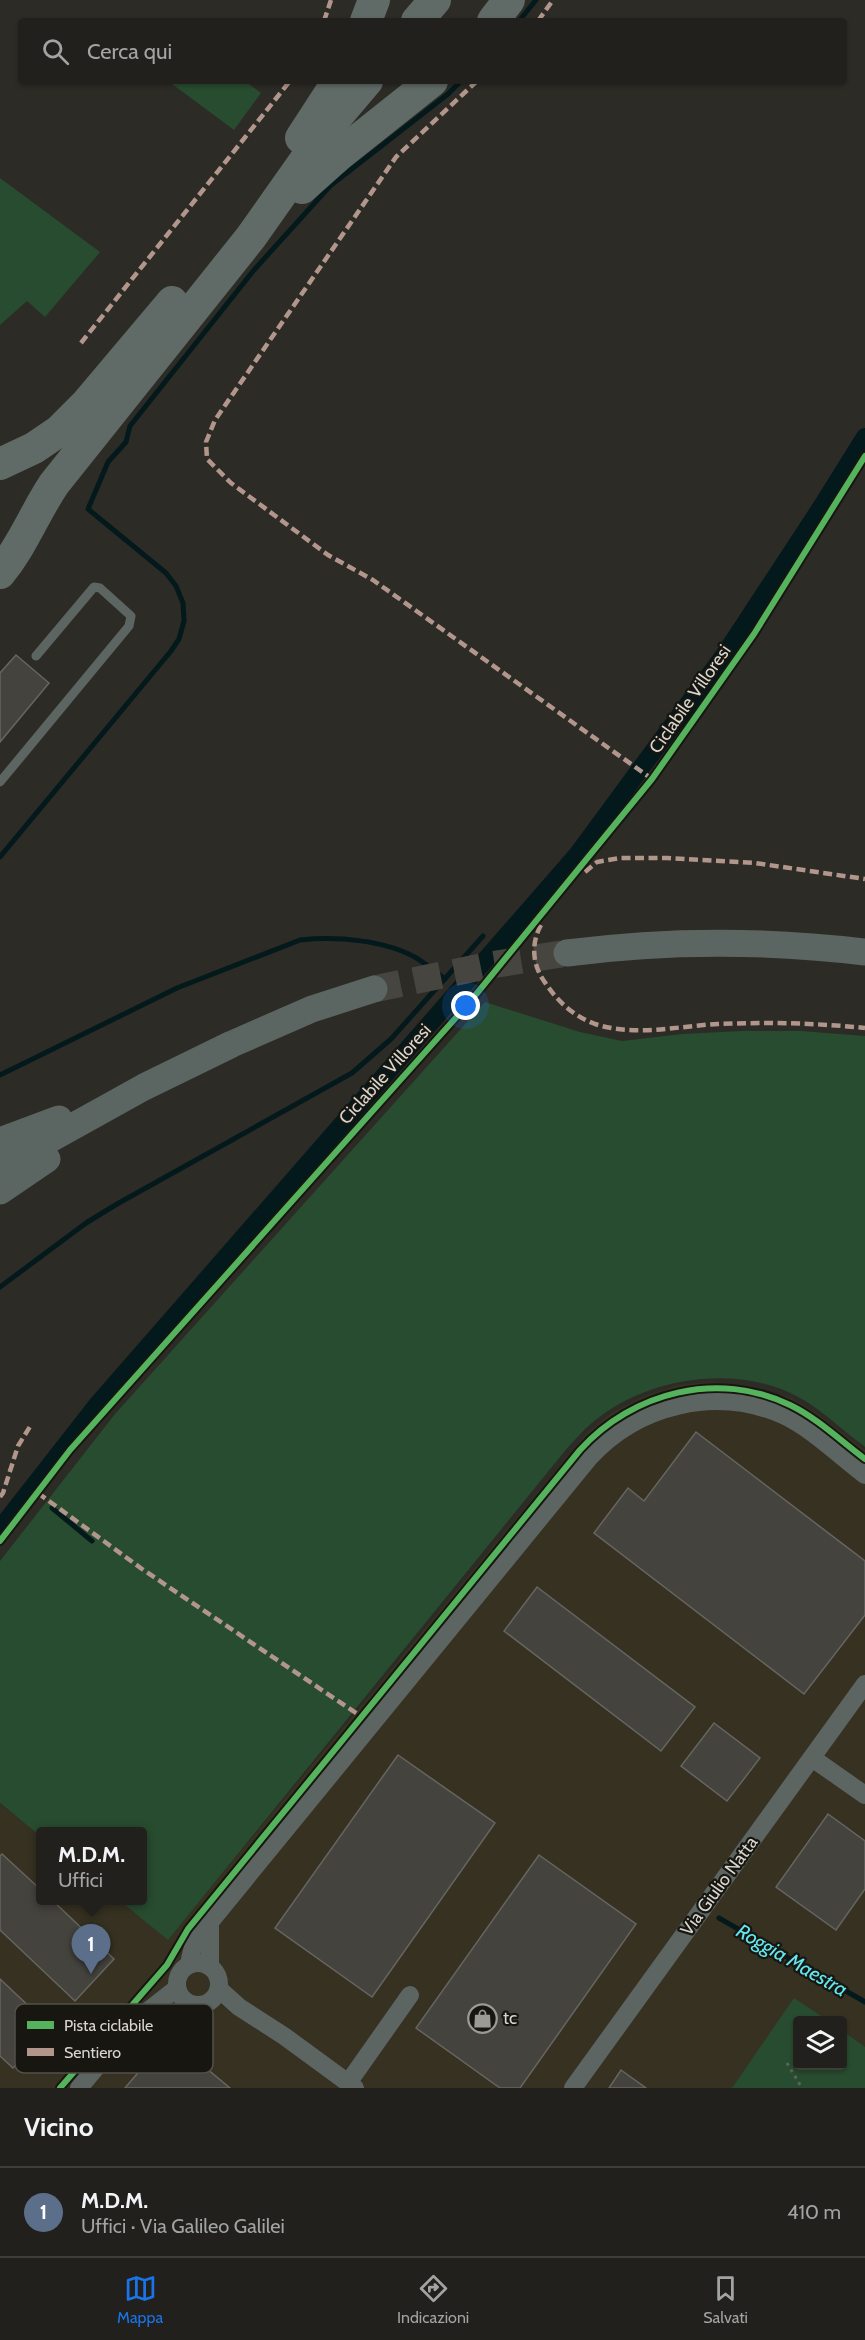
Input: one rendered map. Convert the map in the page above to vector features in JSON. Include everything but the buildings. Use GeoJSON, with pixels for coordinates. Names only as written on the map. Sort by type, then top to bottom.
{"type":"FeatureCollection","features":[{"type":"Feature","properties":{"kind":"highway"},"geometry":{"type":"LineString","coordinates":[[367,18],[374,0]]}},
{"type":"Feature","properties":{"kind":"highway"},"geometry":{"type":"LineString","coordinates":[[420,18],[435,0]]}},
{"type":"Feature","properties":{"kind":"highway"},"geometry":{"type":"LineString","coordinates":[[495,18],[509,0]]}},
{"type":"Feature","properties":{"kind":"highway"},"geometry":{"type":"LineString","coordinates":[[0,464],[48,439],[86,404],[253,204],[310,125],[336,84]]}},
{"type":"Feature","properties":{"kind":"highway"},"geometry":{"type":"LineString","coordinates":[[253,204],[330,125],[364,84]]}},
{"type":"Feature","properties":{"kind":"highway"},"geometry":{"type":"LineString","coordinates":[[251,237],[339,155],[428,84]]}},
{"type":"Feature","properties":{"kind":"highway"},"geometry":{"type":"LineString","coordinates":[[0,573],[18,551],[39,506],[54,484],[251,237],[330,125]]}},
{"type":"Feature","properties":{"kind":"main road"},"geometry":{"type":"LineString","coordinates":[[567,953],[652,945],[716,943],[780,944],[865,952]]}},
{"type":"Feature","properties":{"kind":"main road"},"geometry":{"type":"LineString","coordinates":[[0,1167],[144,1087],[279,1023],[312,1009],[374,989]]}},
{"type":"Feature","properties":{"kind":"main road"},"geometry":{"type":"LineString","coordinates":[[0,1141],[144,1087]]}},
{"type":"Feature","properties":{"kind":"main road"},"geometry":{"type":"LineString","coordinates":[[0,1191],[144,1087]]}},
{"type":"Feature","properties":{"kind":"street"},"geometry":{"type":"LineString","coordinates":[[189,1965],[197,1936],[589,1458],[621,1429],[650,1414],[681,1404],[711,1401],[743,1404],[771,1411],[795,1422],[865,1475]]}},
{"type":"Feature","properties":{"kind":"street","name":"Via Giulio Natta"},"geometry":{"type":"LineString","coordinates":[[573,2088],[865,1684]]}},
{"type":"Feature","properties":{"kind":"street"},"geometry":{"type":"LineString","coordinates":[[812,1758],[865,1795]]}},
{"type":"Feature","properties":{"kind":"street"},"geometry":{"type":"LineString","coordinates":[[207,2004],[219,1989],[219,1980],[210,1967],[210,1922]]}},
{"type":"Feature","properties":{"kind":"street"},"geometry":{"type":"LineString","coordinates":[[179,1993],[179,1973],[189,1965],[196,1963],[210,1967]]}},
{"type":"Feature","properties":{"kind":"street"},"geometry":{"type":"LineString","coordinates":[[219,1989],[239,2007],[351,2085],[410,1995]]}},
{"type":"Feature","properties":{"kind":"street"},"geometry":{"type":"LineString","coordinates":[[179,1993],[194,2004]]}},
{"type":"Feature","properties":{"kind":"street"},"geometry":{"type":"LineString","coordinates":[[160,2004],[179,1993]]}},
{"type":"Feature","properties":{"kind":"street"},"geometry":{"type":"LineString","coordinates":[[213,2005],[239,2007]]}},
{"type":"Feature","properties":{"kind":"street"},"geometry":{"type":"LineString","coordinates":[[79,2088],[91,2073]]}},
{"type":"Feature","properties":{"kind":"lane"},"geometry":{"type":"LineString","coordinates":[[0,782],[129,626],[131,616],[99,588],[94,587],[36,656]]}},
{"type":"Feature","properties":{"kind":"path"},"geometry":{"type":"LineString","coordinates":[[788,2063],[802,2088]]}},
{"type":"Feature","properties":{"kind":"shaded area"},"geometry":{"type":"Polygon","coordinates":[[[711,1382],[746,1385],[791,1398],[815,1412],[865,1450],[865,2088],[0,2088],[0,1804],[36,1833],[36,1905],[125,1905],[168,1939],[586,1434],[611,1413],[642,1397],[678,1385],[711,1382]]]}},
{"type":"Feature","properties":{"kind":"green space"},"geometry":{"type":"Polygon","coordinates":[[[172,84],[249,84],[261,93],[234,130],[172,84]]]}},
{"type":"Feature","properties":{"kind":"green space"},"geometry":{"type":"Polygon","coordinates":[[[0,178],[100,252],[45,317],[27,301],[0,325],[0,178]]]}},
{"type":"Feature","properties":{"kind":"green space"},"geometry":{"type":"Polygon","coordinates":[[[485,1002],[580,1032],[622,1041],[682,1034],[741,1031],[801,1031],[865,1036],[865,1447],[807,1402],[782,1389],[726,1378],[697,1379],[669,1384],[641,1393],[616,1406],[593,1422],[564,1452],[168,1940],[125,1905],[147,1905],[147,1827],[36,1827],[36,1833],[0,1803],[0,1561],[115,1414],[485,1002]]]}},
{"type":"Feature","properties":{"kind":"green space"},"geometry":{"type":"Polygon","coordinates":[[[794,1998],[821,2016],[793,2016],[793,2070],[847,2070],[847,2034],[865,2047],[865,2088],[732,2088],[794,1998]]]}},
{"type":"Feature","properties":{"kind":"waterway"},"geometry":{"type":"LineString","coordinates":[[521,18],[536,0]]}},
{"type":"Feature","properties":{"kind":"waterway"},"geometry":{"type":"LineString","coordinates":[[0,857],[171,651],[179,639],[184,621],[183,603],[176,586],[166,573],[88,509],[108,462],[126,442],[130,426],[254,270],[330,186],[458,84]]}},
{"type":"Feature","properties":{"kind":"waterway"},"geometry":{"type":"LineString","coordinates":[[0,1529],[97,1405],[577,855],[725,654],[865,437]]}},
{"type":"Feature","properties":{"kind":"waterway"},"geometry":{"type":"LineString","coordinates":[[0,1287],[86,1223],[117,1204],[352,1073],[391,1039],[483,936]]}},
{"type":"Feature","properties":{"kind":"waterway"},"geometry":{"type":"LineString","coordinates":[[0,1075],[177,988],[300,940],[345,939],[392,947],[418,959],[445,979]]}},
{"type":"Feature","properties":{"kind":"waterway","name":"Roggia Maestra"},"geometry":{"type":"LineString","coordinates":[[52,1508],[92,1541]]}},
{"type":"Feature","properties":{"kind":"waterway","name":"Roggia Maestra"},"geometry":{"type":"LineString","coordinates":[[719,1918],[865,2002]]}},
{"type":"Feature","properties":{"kind":"tunnel"},"geometry":{"type":"LineString","coordinates":[[374,989],[491,965],[567,953]]}},
{"type":"Feature","properties":{"kind":"marked path"},"geometry":{"type":"LineString","coordinates":[[325,18],[331,0]]}},
{"type":"Feature","properties":{"kind":"marked path"},"geometry":{"type":"LineString","coordinates":[[540,18],[553,0]]}},
{"type":"Feature","properties":{"kind":"marked path"},"geometry":{"type":"LineString","coordinates":[[81,343],[288,84]]}},
{"type":"Feature","properties":{"kind":"marked path"},"geometry":{"type":"LineString","coordinates":[[474,84],[396,157],[215,420],[206,442],[207,459],[231,483],[328,555],[373,580],[652,779]]}},
{"type":"Feature","properties":{"kind":"marked path"},"geometry":{"type":"LineString","coordinates":[[585,872],[597,862],[620,858],[667,858],[755,863],[865,879]]}},
{"type":"Feature","properties":{"kind":"marked path"},"geometry":{"type":"LineString","coordinates":[[541,925],[534,946],[535,961],[540,974],[554,995],[566,1007],[595,1024],[625,1030],[755,1023],[865,1028]]}},
{"type":"Feature","properties":{"kind":"marked path"},"geometry":{"type":"LineString","coordinates":[[0,1497],[18,1446],[31,1425]]}},
{"type":"Feature","properties":{"kind":"marked path"},"geometry":{"type":"LineString","coordinates":[[38,1493],[142,1569],[362,1717]]}},
{"type":"Feature","properties":{"kind":"cycle path","name":"Ciclabile Villoresi"},"geometry":{"type":"LineString","coordinates":[[0,1541],[70,1450],[469,1003],[652,779],[754,634],[865,456]]}},
{"type":"Feature","properties":{"kind":"cycle path"},"geometry":{"type":"LineString","coordinates":[[133,2004],[167,1965],[188,1929],[580,1450],[601,1430],[651,1401],[678,1393],[706,1389],[735,1389],[763,1395],[800,1410],[865,1459]]}},
{"type":"Feature","properties":{"kind":"cycle path"},"geometry":{"type":"LineString","coordinates":[[60,2088],[73,2073]]}},
{"type":"Feature","properties":{"kind":"place","name":"M.D.M."},"geometry":{"type":"Point","coordinates":[91,1974]}},
{"type":"Feature","properties":{"kind":"place","name":"tc"},"geometry":{"type":"Point","coordinates":[482,2018]}}]}
